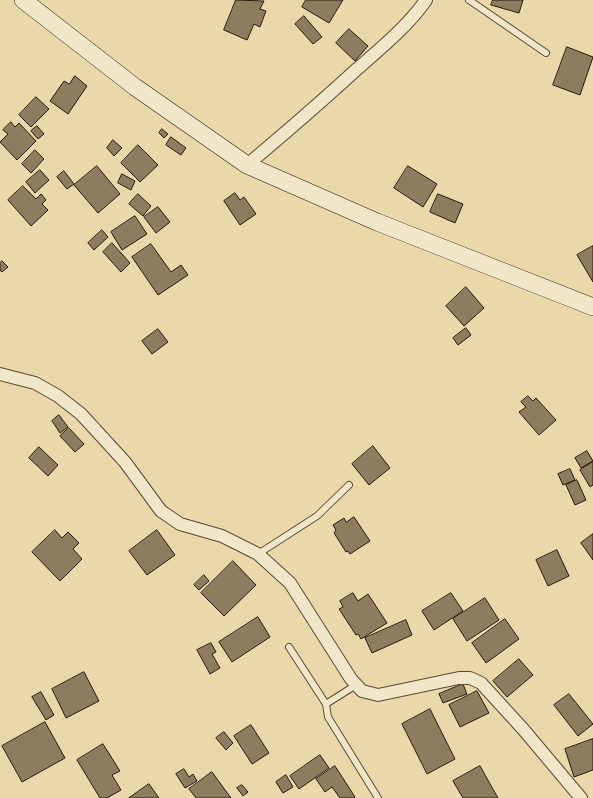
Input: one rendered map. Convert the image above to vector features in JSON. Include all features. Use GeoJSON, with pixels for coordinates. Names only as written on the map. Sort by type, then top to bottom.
{"type":"FeatureCollection","features":[{"type":"Feature","properties":{"kind":"street"},"geometry":{"type":"LineString","coordinates":[[23,0],[135,87],[247,165],[377,222],[593,307]]}},
{"type":"Feature","properties":{"kind":"street"},"geometry":{"type":"LineString","coordinates":[[247,165],[297,124],[377,51],[418,11],[426,0]]}},
{"type":"Feature","properties":{"kind":"street"},"geometry":{"type":"LineString","coordinates":[[0,374],[35,383],[58,396],[81,414],[125,462],[161,511],[173,520],[180,524],[222,536],[258,554],[290,583],[351,679],[362,691],[378,695],[459,678],[470,678],[481,683],[523,729],[581,798]]}},
{"type":"Feature","properties":{"kind":"lane"},"geometry":{"type":"LineString","coordinates":[[469,0],[546,53]]}},
{"type":"Feature","properties":{"kind":"lane"},"geometry":{"type":"LineString","coordinates":[[258,554],[317,516],[349,486]]}},
{"type":"Feature","properties":{"kind":"lane"},"geometry":{"type":"LineString","coordinates":[[289,647],[326,704],[328,716],[378,798]]}},
{"type":"Feature","properties":{"kind":"lane"},"geometry":{"type":"LineString","coordinates":[[326,704],[356,685]]}},
{"type":"Feature","properties":{"kind":"building"},"geometry":{"type":"Polygon","coordinates":[[[236,0],[264,1],[260,9],[266,11],[260,27],[254,24],[247,40],[224,30],[236,0]]]}},
{"type":"Feature","properties":{"kind":"building"},"geometry":{"type":"Polygon","coordinates":[[[306,0],[343,0],[329,23],[302,7],[306,0]]]}},
{"type":"Feature","properties":{"kind":"building"},"geometry":{"type":"Polygon","coordinates":[[[493,0],[523,0],[519,13],[491,5],[493,0]]]}},
{"type":"Feature","properties":{"kind":"building"},"geometry":{"type":"Polygon","coordinates":[[[304,16],[322,37],[313,44],[295,24],[304,16]]]}},
{"type":"Feature","properties":{"kind":"building"},"geometry":{"type":"Polygon","coordinates":[[[349,29],[368,46],[355,61],[336,43],[349,29]]]}},
{"type":"Feature","properties":{"kind":"building"},"geometry":{"type":"Polygon","coordinates":[[[567,47],[593,57],[580,95],[553,85],[567,47]]]}},
{"type":"Feature","properties":{"kind":"building"},"geometry":{"type":"Polygon","coordinates":[[[75,76],[87,86],[68,114],[50,101],[64,81],[69,84],[75,76]]]}},
{"type":"Feature","properties":{"kind":"building"},"geometry":{"type":"Polygon","coordinates":[[[36,97],[49,109],[31,127],[19,115],[36,97]]]}},
{"type":"Feature","properties":{"kind":"building"},"geometry":{"type":"Polygon","coordinates":[[[11,122],[15,127],[19,123],[36,141],[17,160],[0,142],[8,134],[3,130],[11,122]]]}},
{"type":"Feature","properties":{"kind":"building"},"geometry":{"type":"Polygon","coordinates":[[[37,126],[44,134],[38,139],[31,131],[37,126]]]}},
{"type":"Feature","properties":{"kind":"building"},"geometry":{"type":"Polygon","coordinates":[[[162,129],[168,134],[164,138],[159,133],[162,129]]]}},
{"type":"Feature","properties":{"kind":"building"},"geometry":{"type":"Polygon","coordinates":[[[171,137],[186,148],[181,155],[166,145],[171,137]]]}},
{"type":"Feature","properties":{"kind":"building"},"geometry":{"type":"Polygon","coordinates":[[[113,140],[122,148],[114,156],[107,148],[113,140]]]}},
{"type":"Feature","properties":{"kind":"building"},"geometry":{"type":"Polygon","coordinates":[[[138,145],[158,165],[140,182],[121,163],[138,145]]]}},
{"type":"Feature","properties":{"kind":"building"},"geometry":{"type":"Polygon","coordinates":[[[35,150],[44,159],[31,173],[22,164],[35,150]]]}},
{"type":"Feature","properties":{"kind":"building"},"geometry":{"type":"Polygon","coordinates":[[[97,166],[120,194],[98,213],[74,185],[97,166]]]}},
{"type":"Feature","properties":{"kind":"building"},"geometry":{"type":"Polygon","coordinates":[[[408,166],[437,184],[423,207],[394,188],[408,166]]]}},
{"type":"Feature","properties":{"kind":"building"},"geometry":{"type":"Polygon","coordinates":[[[40,170],[49,180],[35,193],[26,182],[40,170]]]}},
{"type":"Feature","properties":{"kind":"building"},"geometry":{"type":"Polygon","coordinates":[[[64,171],[74,184],[67,189],[57,177],[64,171]]]}},
{"type":"Feature","properties":{"kind":"building"},"geometry":{"type":"Polygon","coordinates":[[[122,174],[135,181],[131,190],[118,183],[122,174]]]}},
{"type":"Feature","properties":{"kind":"building"},"geometry":{"type":"Polygon","coordinates":[[[23,186],[36,199],[41,194],[46,200],[42,204],[48,210],[31,226],[8,200],[23,186]]]}},
{"type":"Feature","properties":{"kind":"building"},"geometry":{"type":"Polygon","coordinates":[[[235,193],[240,200],[244,197],[256,214],[240,225],[224,201],[235,193]]]}},
{"type":"Feature","properties":{"kind":"building"},"geometry":{"type":"Polygon","coordinates":[[[138,194],[151,206],[143,216],[129,204],[138,194]]]}},
{"type":"Feature","properties":{"kind":"building"},"geometry":{"type":"Polygon","coordinates":[[[438,194],[463,204],[455,223],[430,212],[438,194]]]}},
{"type":"Feature","properties":{"kind":"building"},"geometry":{"type":"Polygon","coordinates":[[[158,207],[170,222],[156,233],[144,217],[158,207]]]}},
{"type":"Feature","properties":{"kind":"building"},"geometry":{"type":"Polygon","coordinates":[[[135,216],[147,234],[122,250],[111,232],[135,216]]]}},
{"type":"Feature","properties":{"kind":"building"},"geometry":{"type":"Polygon","coordinates":[[[102,230],[108,237],[94,250],[88,243],[102,230]]]}},
{"type":"Feature","properties":{"kind":"building"},"geometry":{"type":"Polygon","coordinates":[[[112,243],[130,263],[121,272],[103,252],[112,243]]]}},
{"type":"Feature","properties":{"kind":"building"},"geometry":{"type":"Polygon","coordinates":[[[151,244],[171,272],[181,265],[188,275],[158,295],[132,257],[151,244]]]}},
{"type":"Feature","properties":{"kind":"building"},"geometry":{"type":"Polygon","coordinates":[[[593,246],[593,282],[577,255],[593,246]]]}},
{"type":"Feature","properties":{"kind":"building"},"geometry":{"type":"Polygon","coordinates":[[[2,261],[8,267],[2,272],[0,270],[0,263],[2,261]]]}},
{"type":"Feature","properties":{"kind":"building"},"geometry":{"type":"Polygon","coordinates":[[[466,287],[484,308],[464,326],[446,306],[466,287]]]}},
{"type":"Feature","properties":{"kind":"building"},"geometry":{"type":"Polygon","coordinates":[[[466,328],[471,335],[458,345],[453,338],[466,328]]]}},
{"type":"Feature","properties":{"kind":"building"},"geometry":{"type":"Polygon","coordinates":[[[158,329],[168,342],[152,354],[142,341],[158,329]]]}},
{"type":"Feature","properties":{"kind":"building"},"geometry":{"type":"Polygon","coordinates":[[[528,396],[533,401],[536,398],[556,420],[539,435],[519,412],[526,407],[521,402],[528,396]]]}},
{"type":"Feature","properties":{"kind":"building"},"geometry":{"type":"Polygon","coordinates":[[[59,415],[68,427],[60,433],[52,421],[59,415]]]}},
{"type":"Feature","properties":{"kind":"building"},"geometry":{"type":"Polygon","coordinates":[[[69,428],[84,444],[75,452],[60,436],[69,428]]]}},
{"type":"Feature","properties":{"kind":"building"},"geometry":{"type":"Polygon","coordinates":[[[373,446],[390,468],[369,485],[352,464],[373,446]]]}},
{"type":"Feature","properties":{"kind":"building"},"geometry":{"type":"Polygon","coordinates":[[[39,447],[58,465],[48,476],[29,458],[39,447]]]}},
{"type":"Feature","properties":{"kind":"building"},"geometry":{"type":"Polygon","coordinates":[[[587,451],[593,461],[581,468],[575,458],[587,451]]]}},
{"type":"Feature","properties":{"kind":"building"},"geometry":{"type":"Polygon","coordinates":[[[593,462],[593,485],[590,487],[580,470],[593,462]]]}},
{"type":"Feature","properties":{"kind":"building"},"geometry":{"type":"Polygon","coordinates":[[[570,469],[575,480],[563,485],[558,474],[570,469]]]}},
{"type":"Feature","properties":{"kind":"building"},"geometry":{"type":"Polygon","coordinates":[[[577,480],[586,500],[575,505],[566,485],[577,480]]]}},
{"type":"Feature","properties":{"kind":"building"},"geometry":{"type":"Polygon","coordinates":[[[354,517],[370,541],[350,554],[348,551],[346,552],[334,533],[336,530],[333,525],[344,518],[346,522],[354,517]]]}},
{"type":"Feature","properties":{"kind":"building"},"geometry":{"type":"Polygon","coordinates":[[[55,530],[62,538],[68,532],[79,543],[73,549],[82,559],[60,581],[32,552],[55,530]]]}},
{"type":"Feature","properties":{"kind":"building"},"geometry":{"type":"Polygon","coordinates":[[[157,530],[175,555],[147,575],[129,551],[157,530]]]}},
{"type":"Feature","properties":{"kind":"building"},"geometry":{"type":"Polygon","coordinates":[[[593,534],[593,560],[581,543],[593,534]]]}},
{"type":"Feature","properties":{"kind":"building"},"geometry":{"type":"Polygon","coordinates":[[[557,550],[569,576],[548,586],[536,560],[557,550]]]}},
{"type":"Feature","properties":{"kind":"building"},"geometry":{"type":"Polygon","coordinates":[[[233,561],[256,585],[224,616],[201,593],[233,561]]]}},
{"type":"Feature","properties":{"kind":"building"},"geometry":{"type":"Polygon","coordinates":[[[204,575],[209,581],[199,590],[194,585],[204,575]]]}},
{"type":"Feature","properties":{"kind":"building"},"geometry":{"type":"Polygon","coordinates":[[[353,593],[358,601],[368,594],[387,623],[361,639],[358,634],[356,635],[339,609],[343,607],[340,601],[353,593]]]}},
{"type":"Feature","properties":{"kind":"building"},"geometry":{"type":"Polygon","coordinates":[[[451,593],[463,611],[434,630],[422,611],[451,593]]]}},
{"type":"Feature","properties":{"kind":"building"},"geometry":{"type":"Polygon","coordinates":[[[485,598],[499,620],[467,641],[453,619],[485,598]]]}},
{"type":"Feature","properties":{"kind":"building"},"geometry":{"type":"Polygon","coordinates":[[[258,617],[270,637],[232,662],[219,642],[258,617]]]}},
{"type":"Feature","properties":{"kind":"building"},"geometry":{"type":"Polygon","coordinates":[[[505,619],[519,639],[486,663],[472,643],[505,619]]]}},
{"type":"Feature","properties":{"kind":"building"},"geometry":{"type":"Polygon","coordinates":[[[406,620],[412,635],[372,653],[365,638],[406,620]]]}},
{"type":"Feature","properties":{"kind":"building"},"geometry":{"type":"Polygon","coordinates":[[[211,643],[216,652],[212,654],[220,668],[210,674],[197,650],[211,643]]]}},
{"type":"Feature","properties":{"kind":"building"},"geometry":{"type":"Polygon","coordinates":[[[519,659],[533,675],[507,697],[493,681],[519,659]]]}},
{"type":"Feature","properties":{"kind":"building"},"geometry":{"type":"Polygon","coordinates":[[[84,672],[99,701],[66,718],[52,689],[84,672]]]}},
{"type":"Feature","properties":{"kind":"building"},"geometry":{"type":"Polygon","coordinates":[[[463,684],[467,694],[443,703],[439,694],[463,684]]]}},
{"type":"Feature","properties":{"kind":"building"},"geometry":{"type":"Polygon","coordinates":[[[477,691],[489,713],[460,727],[449,705],[477,691]]]}},
{"type":"Feature","properties":{"kind":"building"},"geometry":{"type":"Polygon","coordinates":[[[41,692],[54,715],[46,720],[32,697],[41,692]]]}},
{"type":"Feature","properties":{"kind":"building"},"geometry":{"type":"Polygon","coordinates":[[[569,694],[593,724],[578,736],[554,705],[569,694]]]}},
{"type":"Feature","properties":{"kind":"building"},"geometry":{"type":"Polygon","coordinates":[[[430,709],[455,759],[427,774],[402,724],[430,709]]]}},
{"type":"Feature","properties":{"kind":"building"},"geometry":{"type":"Polygon","coordinates":[[[45,722],[65,758],[22,782],[2,746],[45,722]]]}},
{"type":"Feature","properties":{"kind":"building"},"geometry":{"type":"Polygon","coordinates":[[[251,725],[269,753],[252,764],[234,736],[251,725]]]}},
{"type":"Feature","properties":{"kind":"building"},"geometry":{"type":"Polygon","coordinates":[[[224,732],[233,743],[226,750],[216,738],[224,732]]]}},
{"type":"Feature","properties":{"kind":"building"},"geometry":{"type":"Polygon","coordinates":[[[593,739],[593,770],[574,777],[565,749],[593,739]]]}},
{"type":"Feature","properties":{"kind":"building"},"geometry":{"type":"Polygon","coordinates":[[[103,744],[120,771],[112,775],[121,790],[107,798],[100,798],[77,760],[103,744]]]}},
{"type":"Feature","properties":{"kind":"building"},"geometry":{"type":"Polygon","coordinates":[[[320,755],[329,768],[299,789],[290,776],[320,755]]]}},
{"type":"Feature","properties":{"kind":"building"},"geometry":{"type":"Polygon","coordinates":[[[335,766],[355,797],[340,798],[332,787],[325,792],[316,779],[335,766]]]}},
{"type":"Feature","properties":{"kind":"building"},"geometry":{"type":"Polygon","coordinates":[[[480,766],[498,798],[463,798],[453,781],[480,766]]]}},
{"type":"Feature","properties":{"kind":"building"},"geometry":{"type":"Polygon","coordinates":[[[184,769],[189,777],[193,774],[197,781],[185,788],[176,774],[184,769]]]}},
{"type":"Feature","properties":{"kind":"building"},"geometry":{"type":"Polygon","coordinates":[[[212,772],[231,798],[196,798],[189,789],[212,772]]]}},
{"type":"Feature","properties":{"kind":"building"},"geometry":{"type":"Polygon","coordinates":[[[286,775],[293,787],[283,793],[276,782],[286,775]]]}},
{"type":"Feature","properties":{"kind":"building"},"geometry":{"type":"Polygon","coordinates":[[[149,784],[159,798],[129,798],[149,784]]]}},
{"type":"Feature","properties":{"kind":"building"},"geometry":{"type":"Polygon","coordinates":[[[242,785],[248,792],[243,796],[237,788],[242,785]]]}}]}
